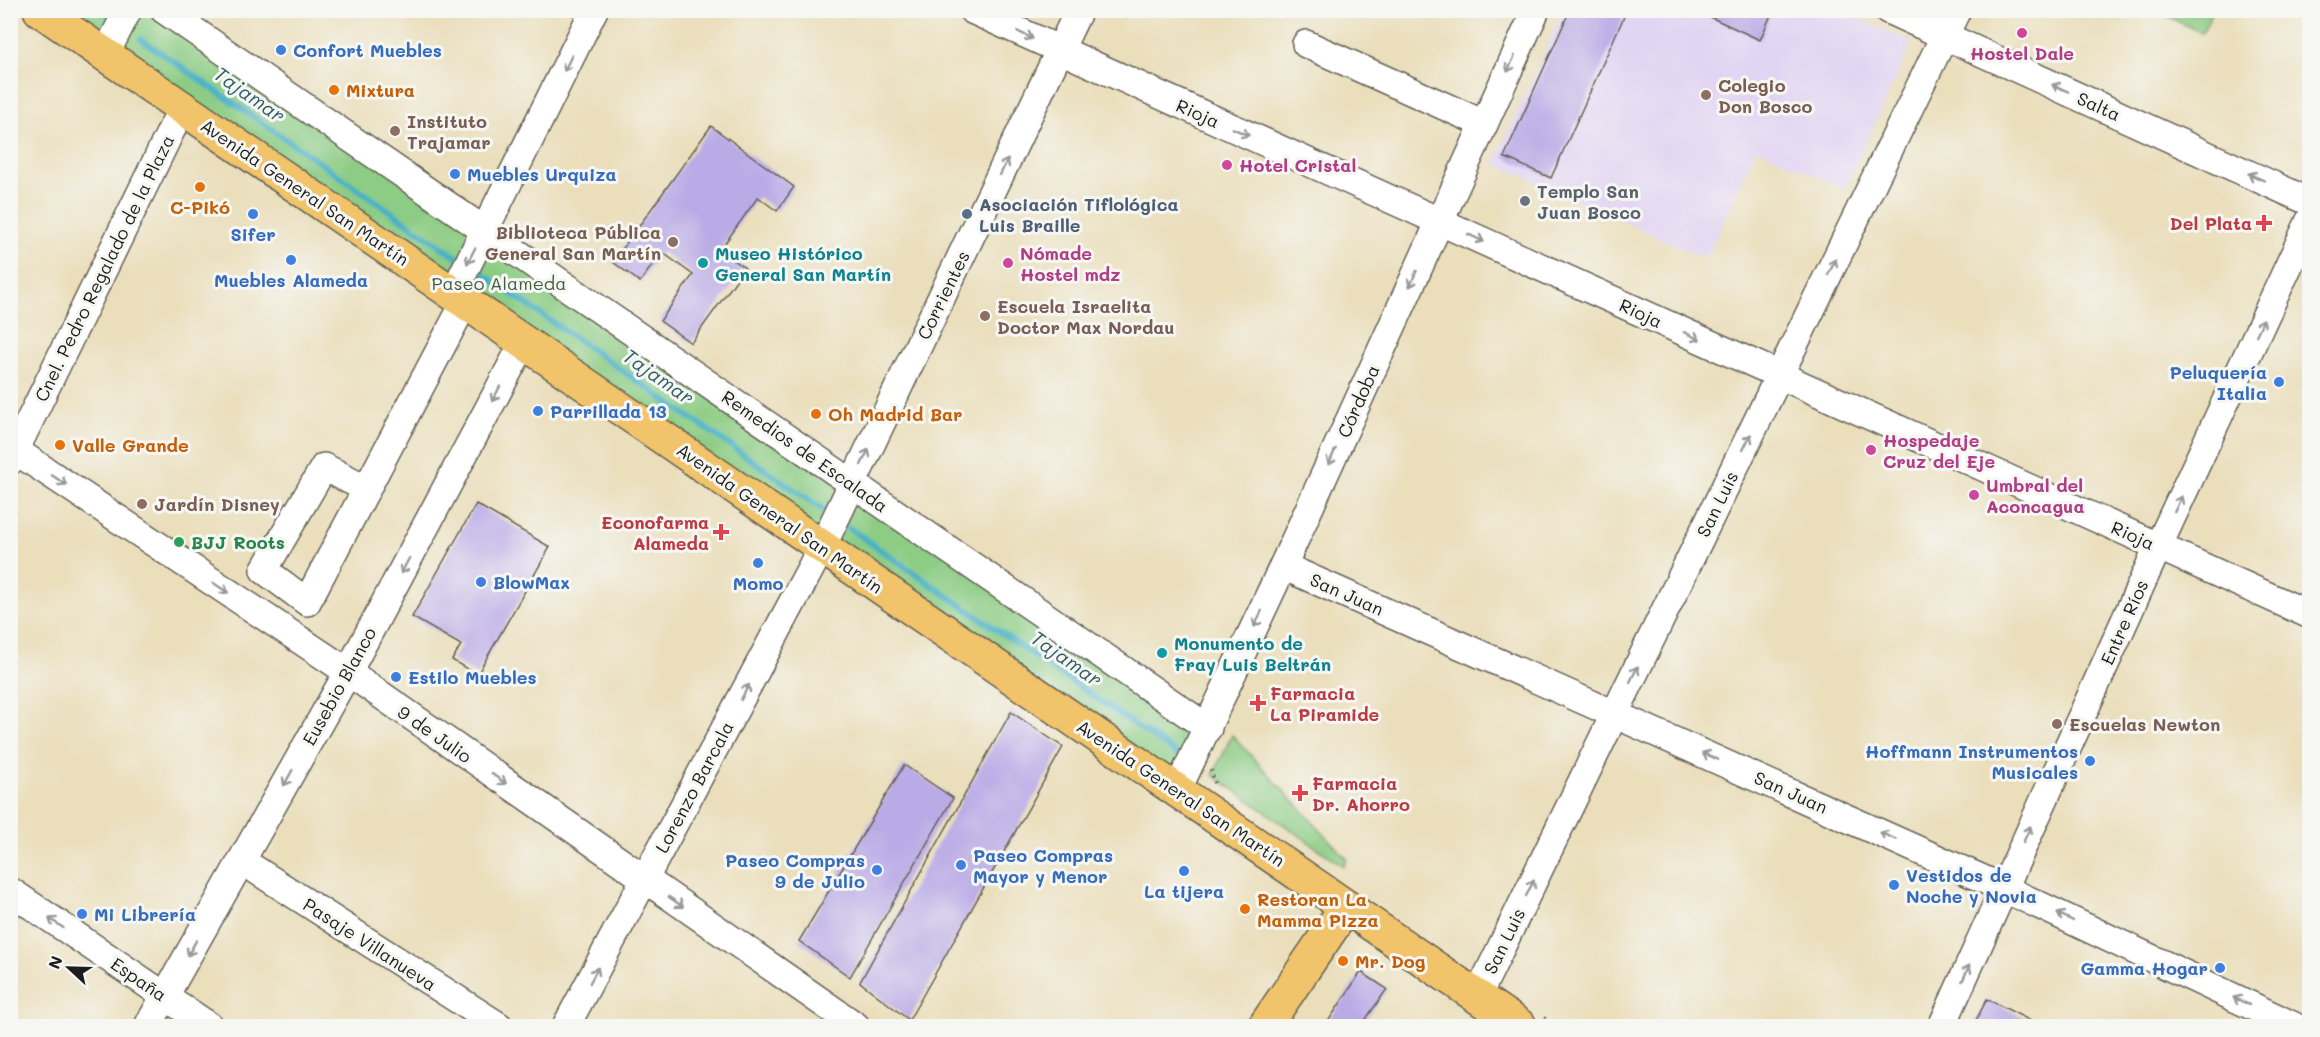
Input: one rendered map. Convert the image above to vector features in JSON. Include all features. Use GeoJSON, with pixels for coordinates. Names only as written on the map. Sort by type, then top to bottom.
{"type":"FeatureCollection","features":[{"type":"Feature","properties":{"kind":"main road","name":"Avenida General San Martín"},"geometry":{"type":"LineString","coordinates":[[40,10],[1520,1026]]}},
{"type":"Feature","properties":{"kind":"main road"},"geometry":{"type":"LineString","coordinates":[[1265,1026],[1346,907]]}},
{"type":"Feature","properties":{"kind":"street"},"geometry":{"type":"LineString","coordinates":[[105,55],[128,10]]}},
{"type":"Feature","properties":{"kind":"street","name":"Remedios de Escalada"},"geometry":{"type":"LineString","coordinates":[[164,10],[1208,728]]}},
{"type":"Feature","properties":{"kind":"street"},"geometry":{"type":"LineString","coordinates":[[367,489],[324,467],[264,570],[307,602],[367,489],[459,298],[485,230],[594,10]]}},
{"type":"Feature","properties":{"kind":"street","name":"Rioja"},"geometry":{"type":"LineString","coordinates":[[972,10],[2310,615]]}},
{"type":"Feature","properties":{"kind":"street","name":"Corrientes"},"geometry":{"type":"LineString","coordinates":[[822,547],[1079,10]]}},
{"type":"Feature","properties":{"kind":"street","name":"Córdoba"},"geometry":{"type":"LineString","coordinates":[[1177,791],[1283,566],[1536,10]]}},
{"type":"Feature","properties":{"kind":"street","name":"Salta"},"geometry":{"type":"LineString","coordinates":[[1888,10],[2310,202]]}},
{"type":"Feature","properties":{"kind":"street","name":"San Luis"},"geometry":{"type":"LineString","coordinates":[[1477,997],[1957,10]]}},
{"type":"Feature","properties":{"kind":"street"},"geometry":{"type":"LineString","coordinates":[[1306,44],[1484,124]]}},
{"type":"Feature","properties":{"kind":"street","name":"Cnel. Pedro Regalado de la Plaza"},"geometry":{"type":"LineString","coordinates":[[12,453],[182,108]]}},
{"type":"Feature","properties":{"kind":"street","name":"Entre Ríos"},"geometry":{"type":"LineString","coordinates":[[1942,1026],[2158,547],[2310,220]]}},
{"type":"Feature","properties":{"kind":"street","name":"Eusebio Blanco"},"geometry":{"type":"LineString","coordinates":[[148,1026],[348,672],[524,342]]}},
{"type":"Feature","properties":{"kind":"street","name":"9 de Julio"},"geometry":{"type":"LineString","coordinates":[[12,453],[348,672],[644,881],[856,1026]]}},
{"type":"Feature","properties":{"kind":"street","name":"Lorenzo Barcala"},"geometry":{"type":"LineString","coordinates":[[566,1026],[822,547]]}},
{"type":"Feature","properties":{"kind":"street","name":"San Juan"},"geometry":{"type":"LineString","coordinates":[[1283,566],[2003,888],[2294,1026]]}},
{"type":"Feature","properties":{"kind":"street","name":"Pasaje Villanueva"},"geometry":{"type":"LineString","coordinates":[[242,861],[499,1026]]}},
{"type":"Feature","properties":{"kind":"street","name":"España"},"geometry":{"type":"LineString","coordinates":[[10,891],[209,1026]]}},
{"type":"Feature","properties":{"kind":"shaded area","name":"Colegio Don Bosco"},"geometry":{"type":"Polygon","coordinates":[[[1563,11],[1841,11],[1912,42],[1845,189],[1756,148],[1706,259],[1494,163],[1563,11]]]}},
{"type":"Feature","properties":{"kind":"green space","name":"Paseo Alameda"},"geometry":{"type":"Polygon","coordinates":[[[40,11],[164,11],[1208,728],[1177,791],[40,11]]]}},
{"type":"Feature","properties":{"kind":"green space"},"geometry":{"type":"Polygon","coordinates":[[[2156,11],[2213,11],[2202,33],[2156,11]]]}},
{"type":"Feature","properties":{"kind":"green space"},"geometry":{"type":"Polygon","coordinates":[[[1232,735],[1347,859],[1343,866],[1213,775],[1232,735]]]}},
{"type":"Feature","properties":{"kind":"building"},"geometry":{"type":"Polygon","coordinates":[[[1570,10],[1627,10],[1551,178],[1504,157],[1570,10]]]}},
{"type":"Feature","properties":{"kind":"building"},"geometry":{"type":"Polygon","coordinates":[[[1695,10],[1773,10],[1760,40],[1695,10]]]}},
{"type":"Feature","properties":{"kind":"building"},"geometry":{"type":"Polygon","coordinates":[[[711,126],[794,187],[777,211],[758,197],[720,250],[745,268],[691,343],[660,321],[693,275],[662,252],[640,282],[613,262],[711,126]]]}},
{"type":"Feature","properties":{"kind":"building","name":"BlowMax"},"geometry":{"type":"Polygon","coordinates":[[[476,504],[550,547],[477,675],[452,660],[461,645],[412,617],[476,504]]]}},
{"type":"Feature","properties":{"kind":"building","name":"Paseo Compras Mayor y Menor"},"geometry":{"type":"Polygon","coordinates":[[[1011,712],[1063,747],[909,1020],[860,982],[1011,712]]]}},
{"type":"Feature","properties":{"kind":"building","name":"Paseo Compras 9 de Julio"},"geometry":{"type":"Polygon","coordinates":[[[904,765],[953,798],[850,977],[799,941],[904,765]]]}},
{"type":"Feature","properties":{"kind":"building"},"geometry":{"type":"Polygon","coordinates":[[[1361,972],[1387,989],[1361,1026],[1325,1026],[1361,972]]]}},
{"type":"Feature","properties":{"kind":"building"},"geometry":{"type":"Polygon","coordinates":[[[1987,999],[2041,1026],[1973,1026],[1987,999]]]}},
{"type":"Feature","properties":{"kind":"waterway","name":"Tajamar"},"geometry":{"type":"LineString","coordinates":[[100,10],[115,21]]}},
{"type":"Feature","properties":{"kind":"waterway","name":"Tajamar"},"geometry":{"type":"LineString","coordinates":[[141,39],[458,258]]}},
{"type":"Feature","properties":{"kind":"waterway","name":"Tajamar"},"geometry":{"type":"LineString","coordinates":[[477,270],[822,509]]}},
{"type":"Feature","properties":{"kind":"waterway","name":"Tajamar"},"geometry":{"type":"LineString","coordinates":[[849,528],[1177,754]]}},
{"type":"Feature","properties":{"kind":"place","name":"Hostel Dale"},"geometry":{"type":"Point","coordinates":[2022,33]}},
{"type":"Feature","properties":{"kind":"place","name":"Confort Muebles"},"geometry":{"type":"Point","coordinates":[281,50]}},
{"type":"Feature","properties":{"kind":"place","name":"Mixtura"},"geometry":{"type":"Point","coordinates":[334,90]}},
{"type":"Feature","properties":{"kind":"place","name":"Colegio Don Bosco"},"geometry":{"type":"Point","coordinates":[1706,95]}},
{"type":"Feature","properties":{"kind":"place","name":"Instituto Trajamar"},"geometry":{"type":"Point","coordinates":[395,131]}},
{"type":"Feature","properties":{"kind":"place","name":"Hotel Cristal"},"geometry":{"type":"Point","coordinates":[1227,165]}},
{"type":"Feature","properties":{"kind":"place","name":"Muebles Urquiza"},"geometry":{"type":"Point","coordinates":[455,174]}},
{"type":"Feature","properties":{"kind":"place","name":"C-Pikó"},"geometry":{"type":"Point","coordinates":[200,187]}},
{"type":"Feature","properties":{"kind":"place","name":"Templo San Juan Bosco"},"geometry":{"type":"Point","coordinates":[1525,201]}},
{"type":"Feature","properties":{"kind":"place","name":"Sifer"},"geometry":{"type":"Point","coordinates":[253,214]}},
{"type":"Feature","properties":{"kind":"place","name":"Asociación Tiflológica Luis Braille"},"geometry":{"type":"Point","coordinates":[967,214]}},
{"type":"Feature","properties":{"kind":"place","name":"Del Plata"},"geometry":{"type":"Point","coordinates":[2264,223]}},
{"type":"Feature","properties":{"kind":"place","name":"Biblioteca Pública General San Martín"},"geometry":{"type":"Point","coordinates":[673,242]}},
{"type":"Feature","properties":{"kind":"place","name":"Muebles Alameda"},"geometry":{"type":"Point","coordinates":[291,260]}},
{"type":"Feature","properties":{"kind":"place","name":"Museo Histórico General San Martín"},"geometry":{"type":"Point","coordinates":[703,263]}},
{"type":"Feature","properties":{"kind":"place","name":"Nómade Hostel mdz"},"geometry":{"type":"Point","coordinates":[1008,263]}},
{"type":"Feature","properties":{"kind":"place","name":"Escuela Israelita Doctor Max Nordau"},"geometry":{"type":"Point","coordinates":[985,316]}},
{"type":"Feature","properties":{"kind":"place","name":"Peluquería Italia"},"geometry":{"type":"Point","coordinates":[2279,382]}},
{"type":"Feature","properties":{"kind":"place","name":"Parrillada 13"},"geometry":{"type":"Point","coordinates":[538,411]}},
{"type":"Feature","properties":{"kind":"place","name":"Oh Madrid Bar"},"geometry":{"type":"Point","coordinates":[816,414]}},
{"type":"Feature","properties":{"kind":"place","name":"Valle Grande"},"geometry":{"type":"Point","coordinates":[60,445]}},
{"type":"Feature","properties":{"kind":"place","name":"Hospedaje Cruz del Eje"},"geometry":{"type":"Point","coordinates":[1871,450]}},
{"type":"Feature","properties":{"kind":"place","name":"Umbral del Aconcagua"},"geometry":{"type":"Point","coordinates":[1974,495]}},
{"type":"Feature","properties":{"kind":"place","name":"Jardín Disney"},"geometry":{"type":"Point","coordinates":[142,504]}},
{"type":"Feature","properties":{"kind":"place","name":"Econofarma Alameda"},"geometry":{"type":"Point","coordinates":[721,532]}},
{"type":"Feature","properties":{"kind":"place","name":"BJJ Roots"},"geometry":{"type":"Point","coordinates":[179,542]}},
{"type":"Feature","properties":{"kind":"place","name":"Momo"},"geometry":{"type":"Point","coordinates":[758,563]}},
{"type":"Feature","properties":{"kind":"place","name":"BlowMax"},"geometry":{"type":"Point","coordinates":[481,582]}},
{"type":"Feature","properties":{"kind":"place","name":"Monumento de Fray Luis Beltrán"},"geometry":{"type":"Point","coordinates":[1162,653]}},
{"type":"Feature","properties":{"kind":"place","name":"Estilo Muebles"},"geometry":{"type":"Point","coordinates":[396,677]}},
{"type":"Feature","properties":{"kind":"place","name":"Farmacia La Piramide"},"geometry":{"type":"Point","coordinates":[1258,703]}},
{"type":"Feature","properties":{"kind":"place","name":"Escuelas Newton"},"geometry":{"type":"Point","coordinates":[2057,724]}},
{"type":"Feature","properties":{"kind":"place","name":"Hoffmann Instrumentos Musicales"},"geometry":{"type":"Point","coordinates":[2090,761]}},
{"type":"Feature","properties":{"kind":"place","name":"Farmacia Dr. Ahorro"},"geometry":{"type":"Point","coordinates":[1300,793]}},
{"type":"Feature","properties":{"kind":"place","name":"Paseo Compras Mayor y Menor"},"geometry":{"type":"Point","coordinates":[961,865]}},
{"type":"Feature","properties":{"kind":"place","name":"Paseo Compras 9 de Julio"},"geometry":{"type":"Point","coordinates":[877,870]}},
{"type":"Feature","properties":{"kind":"place","name":"La tijera"},"geometry":{"type":"Point","coordinates":[1184,871]}},
{"type":"Feature","properties":{"kind":"place","name":"Vestidos de Noche y Novia"},"geometry":{"type":"Point","coordinates":[1894,885]}},
{"type":"Feature","properties":{"kind":"place","name":"Restoran La Mamma Pizza"},"geometry":{"type":"Point","coordinates":[1245,909]}},
{"type":"Feature","properties":{"kind":"place","name":"Mi Librería"},"geometry":{"type":"Point","coordinates":[82,914]}},
{"type":"Feature","properties":{"kind":"place","name":"Mr. Dog"},"geometry":{"type":"Point","coordinates":[1343,961]}},
{"type":"Feature","properties":{"kind":"place","name":"Gamma Hogar"},"geometry":{"type":"Point","coordinates":[2220,968]}}]}
